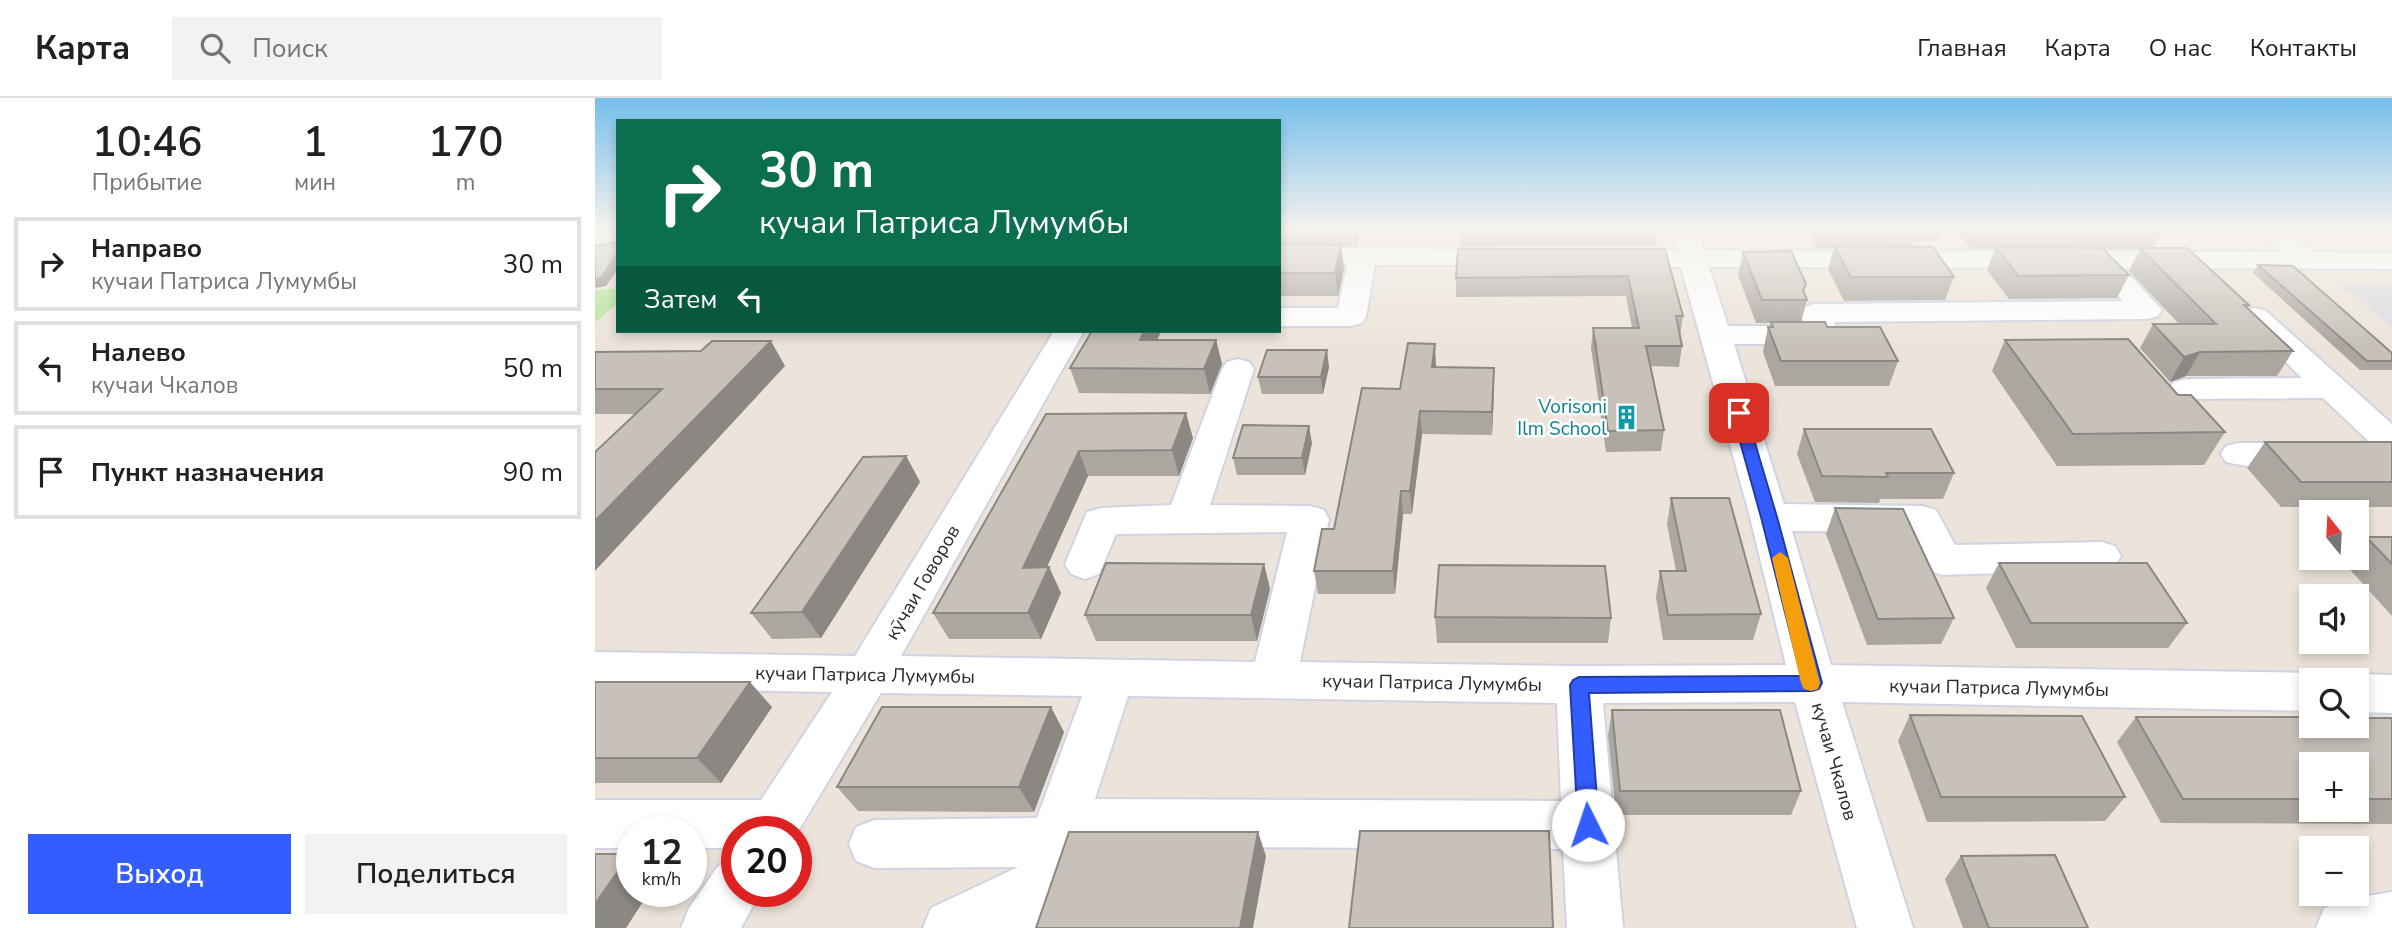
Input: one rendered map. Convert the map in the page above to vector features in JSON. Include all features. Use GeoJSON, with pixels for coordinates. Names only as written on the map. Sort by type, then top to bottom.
{"type":"FeatureCollection","features":[{"type":"Feature","properties":{"kind":"street"},"geometry":{"type":"LineString","coordinates":[[1281,317],[1351,317],[1361,268]]}},
{"type":"Feature","properties":{"kind":"street","name":"кучаи Чкалов"},"geometry":{"type":"LineString","coordinates":[[1695,268],[1769,517],[1812,683],[1885,928]]}},
{"type":"Feature","properties":{"kind":"street"},"geometry":{"type":"LineString","coordinates":[[1716,335],[1825,335],[1815,313],[2147,310],[2103,268]]}},
{"type":"Feature","properties":{"kind":"street"},"geometry":{"type":"LineString","coordinates":[[2200,268],[2392,443]]}},
{"type":"Feature","properties":{"kind":"street","name":"кӯчаи Говоров"},"geometry":{"type":"LineString","coordinates":[[779,816],[868,674],[1068,333]]}},
{"type":"Feature","properties":{"kind":"street"},"geometry":{"type":"LineString","coordinates":[[1186,518],[1238,369]]}},
{"type":"Feature","properties":{"kind":"street"},"geometry":{"type":"LineString","coordinates":[[2186,389],[2333,388]]}},
{"type":"Feature","properties":{"kind":"street"},"geometry":{"type":"LineString","coordinates":[[2239,454],[2392,454]]}},
{"type":"Feature","properties":{"kind":"street"},"geometry":{"type":"LineString","coordinates":[[1769,517],[1922,519],[1942,560],[2101,556]]}},
{"type":"Feature","properties":{"kind":"street"},"geometry":{"type":"LineString","coordinates":[[1085,564],[1101,521],[1186,518],[1310,519],[1274,679]]}},
{"type":"Feature","properties":{"kind":"street","name":"кучаи Патриса Лумумбы"},"geometry":{"type":"LineString","coordinates":[[595,670],[1579,685],[1812,683],[2299,692]]}},
{"type":"Feature","properties":{"kind":"street"},"geometry":{"type":"LineString","coordinates":[[951,928],[1045,869],[1112,677]]}},
{"type":"Feature","properties":{"kind":"street"},"geometry":{"type":"LineString","coordinates":[[1579,685],[1595,928]]}},
{"type":"Feature","properties":{"kind":"street"},"geometry":{"type":"LineString","coordinates":[[2369,693],[2392,694]]}},
{"type":"Feature","properties":{"kind":"street"},"geometry":{"type":"LineString","coordinates":[[595,824],[721,827]]}},
{"type":"Feature","properties":{"kind":"street"},"geometry":{"type":"LineString","coordinates":[[875,844],[1045,869],[1588,825]]}},
{"type":"Feature","properties":{"kind":"street"},"geometry":{"type":"LineString","coordinates":[[709,928],[722,907]]}},
{"type":"Feature","properties":{"kind":"street"},"geometry":{"type":"LineString","coordinates":[[2344,928],[2392,919]]}},
{"type":"Feature","properties":{"kind":"shaded area"},"geometry":{"type":"Polygon","coordinates":[[[2340,285],[2392,286],[2392,326],[2340,285]]]}},
{"type":"Feature","properties":{"kind":"green space"},"geometry":{"type":"Polygon","coordinates":[[[616,288],[616,305],[595,322],[595,291],[616,288]]]}},
{"type":"Feature","properties":{"kind":"building"},"geometry":{"type":"Polygon","coordinates":[[[595,268],[608,268],[601,278],[595,279],[595,268]]]}},
{"type":"Feature","properties":{"kind":"building"},"geometry":{"type":"Polygon","coordinates":[[[1281,268],[1336,268],[1335,273],[1281,273],[1281,268]]]}},
{"type":"Feature","properties":{"kind":"building"},"geometry":{"type":"Polygon","coordinates":[[[1457,268],[1670,268],[1683,316],[1676,316],[1682,346],[1646,346],[1664,430],[1608,431],[1593,328],[1639,328],[1628,276],[1456,278],[1457,268]]]}},
{"type":"Feature","properties":{"kind":"building"},"geometry":{"type":"Polygon","coordinates":[[[1749,268],[1799,268],[1806,284],[1803,290],[1807,300],[1762,300],[1749,268]]]}},
{"type":"Feature","properties":{"kind":"building"},"geometry":{"type":"Polygon","coordinates":[[[1846,268],[1948,268],[1954,277],[1851,277],[1846,268]]]}},
{"type":"Feature","properties":{"kind":"building"},"geometry":{"type":"Polygon","coordinates":[[[2012,268],[2122,268],[2129,275],[2018,276],[2012,268]]]}},
{"type":"Feature","properties":{"kind":"building"},"geometry":{"type":"Polygon","coordinates":[[[2160,268],[2208,268],[2293,351],[2200,352],[2184,357],[2153,324],[2216,324],[2160,268]]]}},
{"type":"Feature","properties":{"kind":"building"},"geometry":{"type":"Polygon","coordinates":[[[2261,268],[2295,268],[2392,353],[2392,361],[2367,361],[2261,268]]]}},
{"type":"Feature","properties":{"kind":"building"},"geometry":{"type":"Polygon","coordinates":[[[1771,322],[1825,322],[1827,327],[1880,327],[1898,361],[1781,361],[1768,327],[1773,327],[1771,322]]]}},
{"type":"Feature","properties":{"kind":"building"},"geometry":{"type":"Polygon","coordinates":[[[1091,333],[1143,333],[1140,340],[1216,340],[1204,369],[1070,368],[1091,333]]]}},
{"type":"Feature","properties":{"kind":"building"},"geometry":{"type":"Polygon","coordinates":[[[2128,339],[2178,395],[2191,395],[2225,432],[2073,434],[2005,340],[2128,339]]]}},
{"type":"Feature","properties":{"kind":"building"},"geometry":{"type":"Polygon","coordinates":[[[712,341],[771,341],[595,521],[595,452],[662,389],[595,389],[595,352],[701,351],[712,341]]]}},
{"type":"Feature","properties":{"kind":"building"},"geometry":{"type":"Polygon","coordinates":[[[1408,343],[1435,344],[1432,367],[1494,368],[1492,412],[1420,411],[1410,491],[1401,491],[1393,571],[1314,571],[1322,529],[1334,529],[1362,388],[1400,389],[1408,343]]]}},
{"type":"Feature","properties":{"kind":"building"},"geometry":{"type":"Polygon","coordinates":[[[1267,350],[1327,350],[1321,377],[1258,377],[1267,350]]]}},
{"type":"Feature","properties":{"kind":"building"},"geometry":{"type":"Polygon","coordinates":[[[1186,413],[1172,450],[1079,451],[1023,568],[1049,567],[1028,613],[933,613],[1046,414],[1186,413]]]}},
{"type":"Feature","properties":{"kind":"building"},"geometry":{"type":"Polygon","coordinates":[[[1243,425],[1309,426],[1302,458],[1233,458],[1243,425]]]}},
{"type":"Feature","properties":{"kind":"building"},"geometry":{"type":"Polygon","coordinates":[[[1804,429],[1931,429],[1954,473],[1886,473],[1888,477],[1822,476],[1804,429]]]}},
{"type":"Feature","properties":{"kind":"building"},"geometry":{"type":"Polygon","coordinates":[[[2265,442],[2392,442],[2392,482],[2301,482],[2265,442]]]}},
{"type":"Feature","properties":{"kind":"building"},"geometry":{"type":"Polygon","coordinates":[[[906,456],[802,612],[751,613],[863,457],[906,456]]]}},
{"type":"Feature","properties":{"kind":"building"},"geometry":{"type":"Polygon","coordinates":[[[1671,498],[1729,498],[1761,614],[1668,615],[1660,571],[1686,571],[1671,498]]]}},
{"type":"Feature","properties":{"kind":"building"},"geometry":{"type":"Polygon","coordinates":[[[1835,508],[1903,509],[1954,618],[1878,619],[1835,508]]]}},
{"type":"Feature","properties":{"kind":"building"},"geometry":{"type":"Polygon","coordinates":[[[2369,537],[2392,537],[2392,564],[2369,540],[2369,537]]]}},
{"type":"Feature","properties":{"kind":"building"},"geometry":{"type":"Polygon","coordinates":[[[1106,563],[1264,564],[1251,615],[1085,615],[1106,563]]]}},
{"type":"Feature","properties":{"kind":"building"},"geometry":{"type":"Polygon","coordinates":[[[1999,563],[2147,563],[2187,623],[2031,623],[1999,563]]]}},
{"type":"Feature","properties":{"kind":"building"},"geometry":{"type":"Polygon","coordinates":[[[1439,565],[1605,566],[1611,618],[1435,617],[1439,565]]]}},
{"type":"Feature","properties":{"kind":"building"},"geometry":{"type":"Polygon","coordinates":[[[595,682],[750,682],[697,758],[595,758],[595,682]]]}},
{"type":"Feature","properties":{"kind":"building"},"geometry":{"type":"Polygon","coordinates":[[[882,707],[1051,707],[1019,787],[837,787],[882,707]]]}},
{"type":"Feature","properties":{"kind":"building"},"geometry":{"type":"Polygon","coordinates":[[[1612,710],[1780,710],[1801,791],[1620,791],[1612,710]]]}},
{"type":"Feature","properties":{"kind":"building"},"geometry":{"type":"Polygon","coordinates":[[[1910,715],[2082,716],[2125,797],[1941,797],[1910,715]]]}},
{"type":"Feature","properties":{"kind":"building"},"geometry":{"type":"Polygon","coordinates":[[[2136,717],[2299,717],[2299,738],[2369,738],[2369,718],[2392,718],[2392,799],[2369,799],[2369,752],[2299,752],[2299,799],[2183,799],[2136,717]]]}},
{"type":"Feature","properties":{"kind":"building"},"geometry":{"type":"Polygon","coordinates":[[[1360,831],[1549,831],[1553,928],[1349,928],[1360,831]]]}},
{"type":"Feature","properties":{"kind":"building"},"geometry":{"type":"Polygon","coordinates":[[[1069,832],[1258,832],[1240,928],[1036,928],[1069,832]]]}},
{"type":"Feature","properties":{"kind":"building"},"geometry":{"type":"Polygon","coordinates":[[[595,854],[616,854],[616,874],[595,904],[595,854]]]}},
{"type":"Feature","properties":{"kind":"building"},"geometry":{"type":"Polygon","coordinates":[[[2055,855],[2088,928],[1989,928],[1961,856],[2055,855]]]}},
{"type":"Feature","properties":{"kind":"slow traffic"},"geometry":{"type":"LineString","coordinates":[[1780,558],[1811,683]]}},
{"type":"Feature","properties":{"kind":"place","name":"Vorisoni Ilm School"},"geometry":{"type":"Point","coordinates":[1627,417]}},
{"type":"Feature","properties":{"kind":"route"},"geometry":{"type":"LineString","coordinates":[[1588,825],[1579,685],[1812,683],[1739,413]]}}]}
